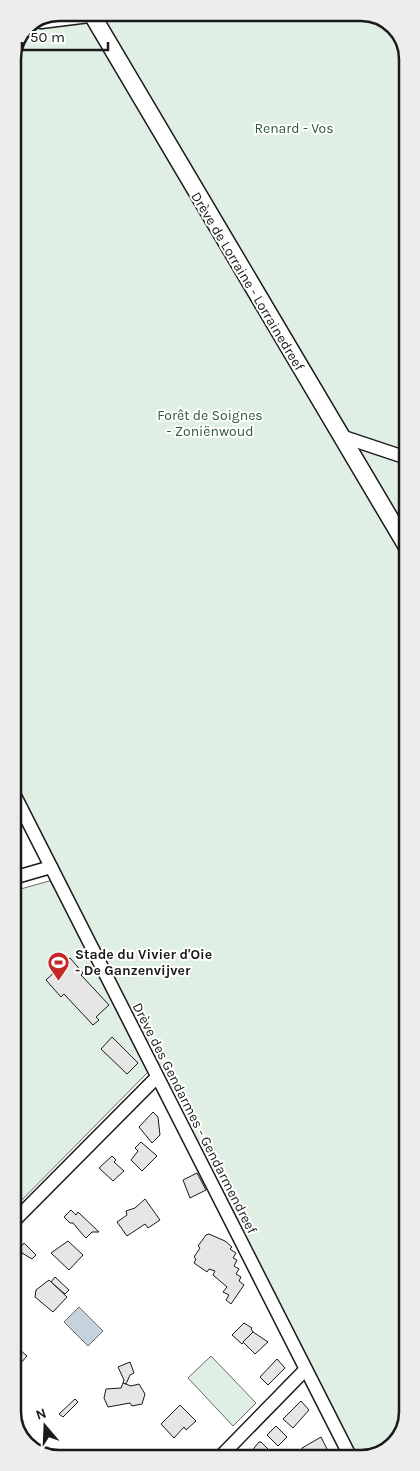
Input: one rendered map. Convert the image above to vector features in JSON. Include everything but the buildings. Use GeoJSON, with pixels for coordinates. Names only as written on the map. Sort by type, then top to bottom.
{"type":"FeatureCollection","features":[{"type":"Feature","properties":{"kind":"main road","name":"Drève de Lorraine - Lorrainedreef"},"geometry":{"type":"LineString","coordinates":[[97,21],[399,534]]}},
{"type":"Feature","properties":{"kind":"street"},"geometry":{"type":"LineString","coordinates":[[341,436],[399,455]]}},
{"type":"Feature","properties":{"kind":"street","name":"Drève des Gendarmes - Gendarmendreef"},"geometry":{"type":"LineString","coordinates":[[21,808],[347,1450]]}},
{"type":"Feature","properties":{"kind":"street"},"geometry":{"type":"LineString","coordinates":[[21,876],[53,870]]}},
{"type":"Feature","properties":{"kind":"street"},"geometry":{"type":"LineString","coordinates":[[21,1214],[157,1077]]}},
{"type":"Feature","properties":{"kind":"street"},"geometry":{"type":"LineString","coordinates":[[227,1450],[305,1370]]}},
{"type":"Feature","properties":{"kind":"green space","name":"Forêt de Soignes - Zoniënwoud"},"geometry":{"type":"Polygon","coordinates":[[[363,21],[380,26],[386,31],[394,40],[398,52],[399,1412],[396,1426],[392,1433],[380,1445],[368,1449],[348,1450],[21,803],[21,59],[24,45],[32,32],[52,22],[363,21]]]}},
{"type":"Feature","properties":{"kind":"green space","name":"Stade du Vivier d'Oie - De Ganzenvijver"},"geometry":{"type":"Polygon","coordinates":[[[53,880],[149,1071],[21,1201],[21,889],[53,880]]]}},
{"type":"Feature","properties":{"kind":"green space"},"geometry":{"type":"Polygon","coordinates":[[[211,1356],[256,1403],[233,1426],[188,1378],[211,1356]]]}},
{"type":"Feature","properties":{"kind":"shaded area"},"geometry":{"type":"Polygon","coordinates":[[[79,1307],[103,1331],[88,1346],[64,1322],[79,1307]]]}},
{"type":"Feature","properties":{"kind":"place","name":"Stade du Vivier d'Oie - De Ganzenvijver"},"geometry":{"type":"Point","coordinates":[59,981]}},
{"type":"Feature","properties":{"kind":"park label","name":"Renard - Vos"},"geometry":{"type":"Point","coordinates":[294,128]}}]}
